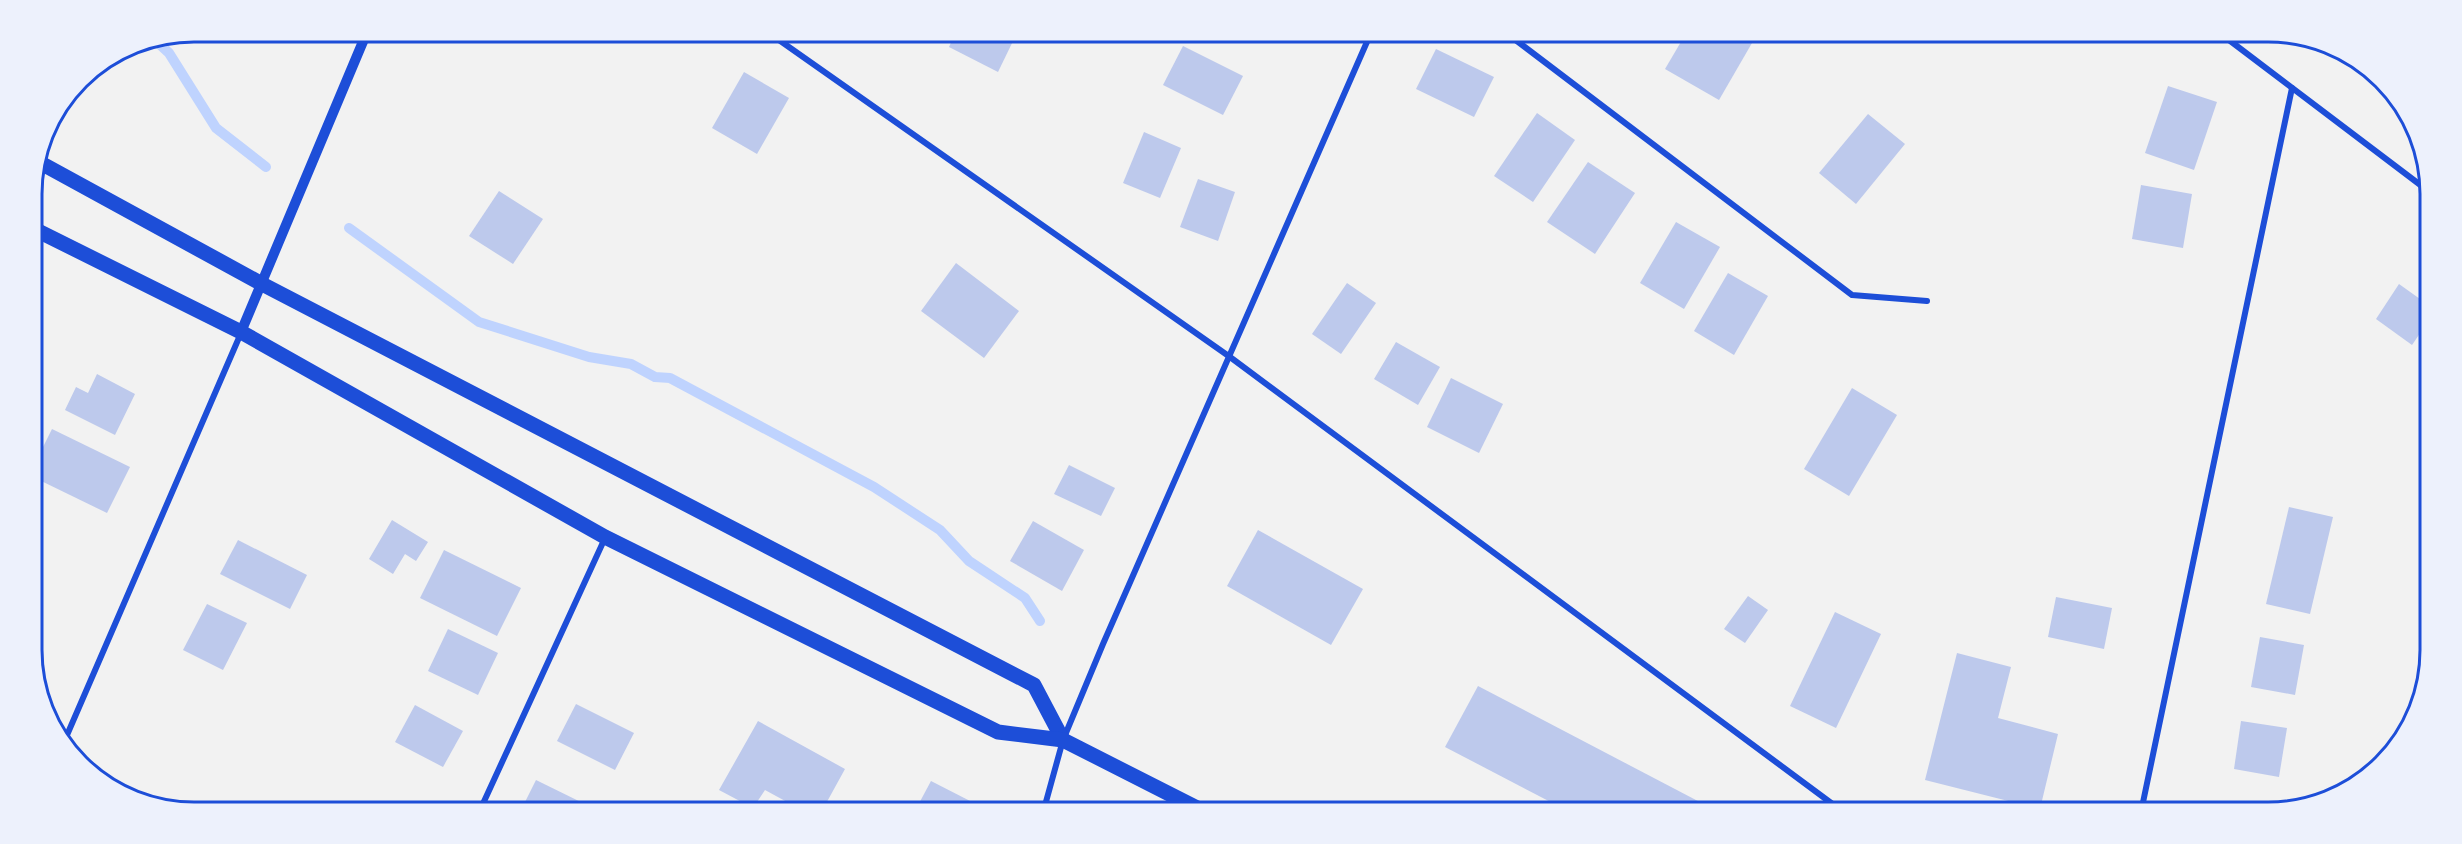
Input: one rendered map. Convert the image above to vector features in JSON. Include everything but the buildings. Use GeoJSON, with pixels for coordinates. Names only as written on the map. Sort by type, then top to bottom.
{"type":"FeatureCollection","features":[{"type":"Feature","properties":{"kind":"main road"},"geometry":{"type":"LineString","coordinates":[[45,165],[261,284],[1034,685],[1063,740]]}},
{"type":"Feature","properties":{"kind":"main road"},"geometry":{"type":"LineString","coordinates":[[42,233],[241,332],[605,537],[998,732],[1063,740],[1183,802]]}},
{"type":"Feature","properties":{"kind":"street"},"geometry":{"type":"LineString","coordinates":[[68,733],[364,42]]}},
{"type":"Feature","properties":{"kind":"street"},"geometry":{"type":"LineString","coordinates":[[782,42],[1230,357],[1830,802]]}},
{"type":"Feature","properties":{"kind":"street"},"geometry":{"type":"LineString","coordinates":[[1046,802],[1063,740],[1368,42]]}},
{"type":"Feature","properties":{"kind":"street"},"geometry":{"type":"LineString","coordinates":[[1518,42],[1852,295],[1927,301]]}},
{"type":"Feature","properties":{"kind":"street"},"geometry":{"type":"LineString","coordinates":[[2232,42],[2420,184]]}},
{"type":"Feature","properties":{"kind":"street"},"geometry":{"type":"LineString","coordinates":[[2143,802],[2292,88]]}},
{"type":"Feature","properties":{"kind":"street"},"geometry":{"type":"LineString","coordinates":[[484,802],[605,537]]}},
{"type":"Feature","properties":{"kind":"waterway"},"geometry":{"type":"LineString","coordinates":[[161,46],[169,53],[216,128],[266,167]]}},
{"type":"Feature","properties":{"kind":"waterway"},"geometry":{"type":"LineString","coordinates":[[349,228],[479,322],[589,357],[631,364],[655,377],[670,378],[874,487],[940,530],[969,561],[1025,598],[1040,621]]}}]}
